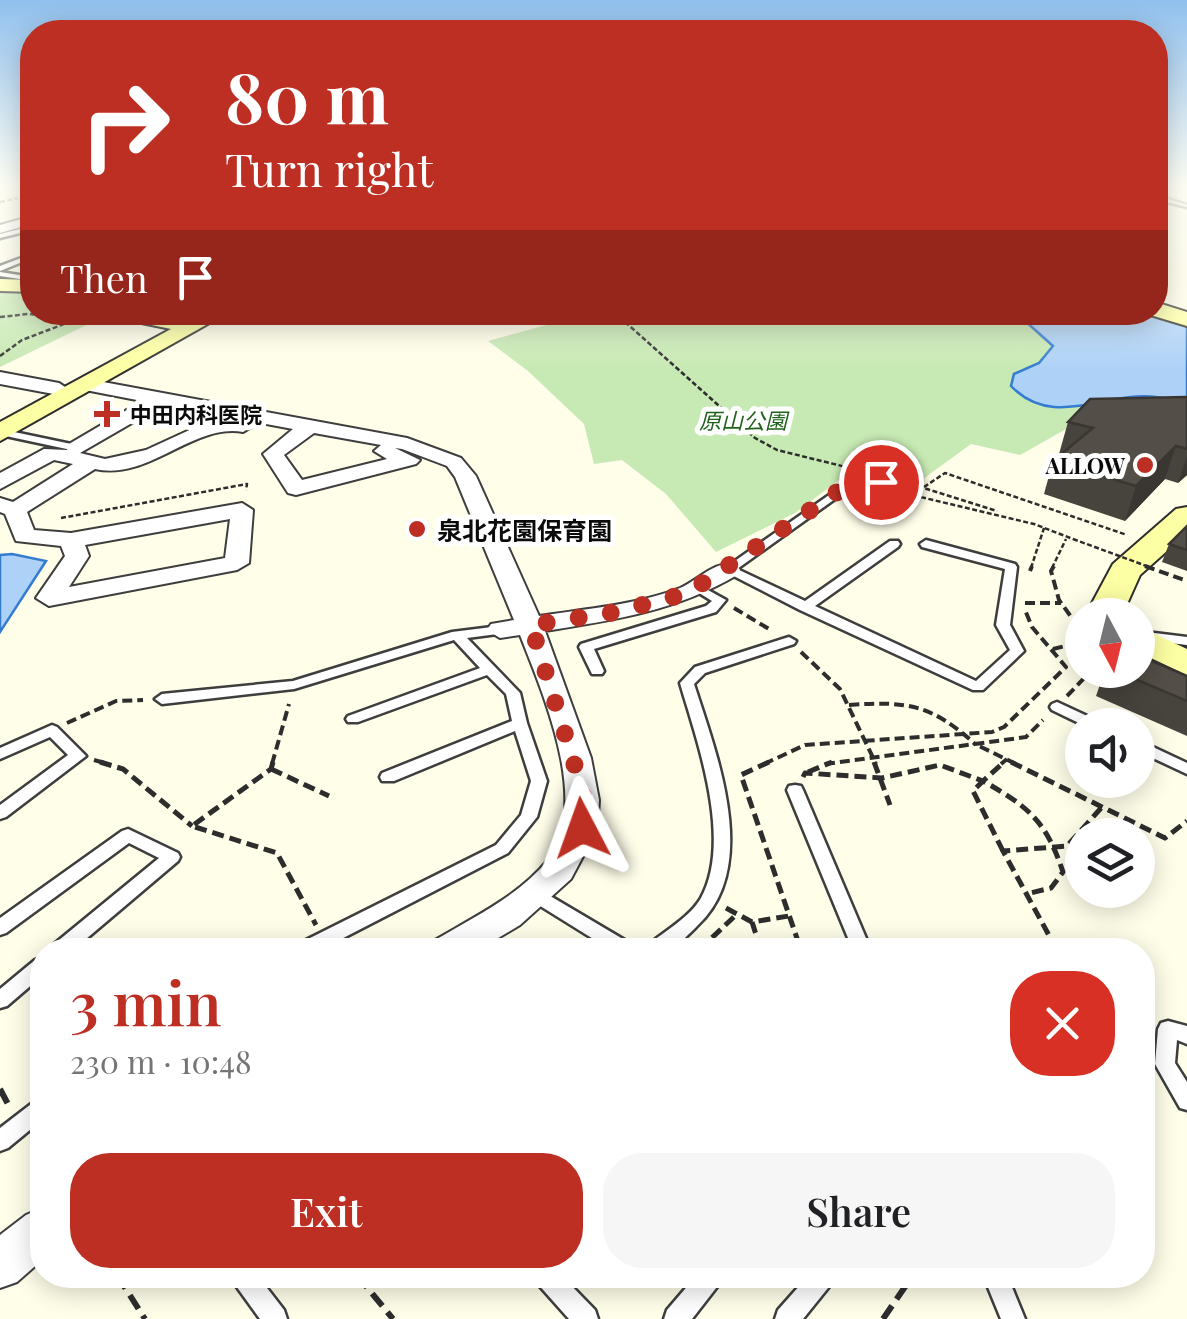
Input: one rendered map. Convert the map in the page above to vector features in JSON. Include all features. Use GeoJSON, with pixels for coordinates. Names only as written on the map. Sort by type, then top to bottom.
{"type":"FeatureCollection","features":[{"type":"Feature","properties":{"kind":"street"},"geometry":{"type":"LineString","coordinates":[[188,325],[193,326]]}},
{"type":"Feature","properties":{"kind":"street"},"geometry":{"type":"LineString","coordinates":[[1,432],[193,326]]}},
{"type":"Feature","properties":{"kind":"street"},"geometry":{"type":"LineString","coordinates":[[0,378],[59,389]]}},
{"type":"Feature","properties":{"kind":"street"},"geometry":{"type":"LineString","coordinates":[[87,385],[159,399],[304,432],[390,452],[409,460],[296,488],[273,454],[304,432]]}},
{"type":"Feature","properties":{"kind":"street"},"geometry":{"type":"LineString","coordinates":[[71,540],[77,556],[50,598],[237,563],[242,510],[71,540],[24,536],[12,513],[159,399]]}},
{"type":"Feature","properties":{"kind":"street"},"geometry":{"type":"LineString","coordinates":[[0,482],[51,453],[84,455],[105,466],[152,455],[220,422],[408,444],[454,462],[465,476],[531,625],[583,792],[582,828],[558,872],[522,906],[468,938]]}},
{"type":"Feature","properties":{"kind":"street"},"geometry":{"type":"LineString","coordinates":[[1112,598],[1126,570],[1187,516]]}},
{"type":"Feature","properties":{"kind":"street"},"geometry":{"type":"LineString","coordinates":[[500,630],[709,594],[728,570]]}},
{"type":"Feature","properties":{"kind":"street"},"geometry":{"type":"LineString","coordinates":[[1155,646],[1187,664]]}},
{"type":"Feature","properties":{"kind":"street"},"geometry":{"type":"LineString","coordinates":[[0,1266],[30,1241]]}},
{"type":"Feature","properties":{"kind":"lane"},"geometry":{"type":"LineString","coordinates":[[1,432],[84,455]]}},
{"type":"Feature","properties":{"kind":"lane"},"geometry":{"type":"LineString","coordinates":[[852,482],[728,570],[978,687],[1017,651],[1003,625],[1011,567],[926,544]]}},
{"type":"Feature","properties":{"kind":"lane"},"geometry":{"type":"LineString","coordinates":[[805,606],[894,544]]}},
{"type":"Feature","properties":{"kind":"lane"},"geometry":{"type":"LineString","coordinates":[[597,671],[586,647],[711,609],[709,594]]}},
{"type":"Feature","properties":{"kind":"lane"},"geometry":{"type":"LineString","coordinates":[[162,699],[294,685],[457,635],[500,630]]}},
{"type":"Feature","properties":{"kind":"lane"},"geometry":{"type":"LineString","coordinates":[[326,938],[502,849],[530,817],[539,781],[513,693],[457,635]]}},
{"type":"Feature","properties":{"kind":"lane"},"geometry":{"type":"LineString","coordinates":[[1155,638],[1187,641]]}},
{"type":"Feature","properties":{"kind":"lane"},"geometry":{"type":"LineString","coordinates":[[669,938],[710,900],[723,848],[714,780],[687,684],[700,670],[789,641]]}},
{"type":"Feature","properties":{"kind":"lane"},"geometry":{"type":"LineString","coordinates":[[353,719],[490,668]]}},
{"type":"Feature","properties":{"kind":"lane"},"geometry":{"type":"LineString","coordinates":[[1057,707],[1065,711]]}},
{"type":"Feature","properties":{"kind":"lane"},"geometry":{"type":"LineString","coordinates":[[388,777],[520,724]]}},
{"type":"Feature","properties":{"kind":"lane"},"geometry":{"type":"LineString","coordinates":[[0,754],[52,730],[78,756],[0,814]]}},
{"type":"Feature","properties":{"kind":"lane"},"geometry":{"type":"LineString","coordinates":[[1155,753],[1187,769]]}},
{"type":"Feature","properties":{"kind":"lane"},"geometry":{"type":"LineString","coordinates":[[800,781],[858,938]]}},
{"type":"Feature","properties":{"kind":"lane"},"geometry":{"type":"LineString","coordinates":[[0,928],[128,835],[172,857],[74,938]]}},
{"type":"Feature","properties":{"kind":"lane"},"geometry":{"type":"LineString","coordinates":[[535,894],[606,938]]}},
{"type":"Feature","properties":{"kind":"lane"},"geometry":{"type":"LineString","coordinates":[[0,1000],[30,974]]}},
{"type":"Feature","properties":{"kind":"lane"},"geometry":{"type":"LineString","coordinates":[[1187,1035],[1168,1028],[1166,1064],[1187,1100]]}},
{"type":"Feature","properties":{"kind":"lane"},"geometry":{"type":"LineString","coordinates":[[0,1141],[30,1117]]}},
{"type":"Feature","properties":{"kind":"lane"},"geometry":{"type":"LineString","coordinates":[[252,1288],[275,1319]]}},
{"type":"Feature","properties":{"kind":"lane"},"geometry":{"type":"LineString","coordinates":[[557,1288],[586,1319]]}},
{"type":"Feature","properties":{"kind":"lane"},"geometry":{"type":"LineString","coordinates":[[676,1319],[701,1288]]}},
{"type":"Feature","properties":{"kind":"lane"},"geometry":{"type":"LineString","coordinates":[[787,1319],[813,1288]]}},
{"type":"Feature","properties":{"kind":"lane"},"geometry":{"type":"LineString","coordinates":[[1000,1288],[1013,1319]]}},
{"type":"Feature","properties":{"kind":"path"},"geometry":{"type":"LineString","coordinates":[[0,356],[22,340],[58,325]]}},
{"type":"Feature","properties":{"kind":"path"},"geometry":{"type":"LineString","coordinates":[[627,325],[671,367],[766,445],[924,488],[1187,581]]}},
{"type":"Feature","properties":{"kind":"path"},"geometry":{"type":"LineString","coordinates":[[924,488],[944,472],[1155,545]]}},
{"type":"Feature","properties":{"kind":"path"},"geometry":{"type":"LineString","coordinates":[[852,482],[910,484]]}},
{"type":"Feature","properties":{"kind":"path"},"geometry":{"type":"LineString","coordinates":[[852,482],[1034,524]]}},
{"type":"Feature","properties":{"kind":"path"},"geometry":{"type":"LineString","coordinates":[[12,513],[248,484],[242,510]]}},
{"type":"Feature","properties":{"kind":"path"},"geometry":{"type":"LineString","coordinates":[[1065,609],[1051,571],[1070,538]]}},
{"type":"Feature","properties":{"kind":"path"},"geometry":{"type":"LineString","coordinates":[[709,594],[789,641],[840,689],[882,778],[890,805]]}},
{"type":"Feature","properties":{"kind":"path"},"geometry":{"type":"LineString","coordinates":[[1024,602],[1060,602]]}},
{"type":"Feature","properties":{"kind":"path"},"geometry":{"type":"LineString","coordinates":[[1052,649],[1065,646]]}},
{"type":"Feature","properties":{"kind":"path"},"geometry":{"type":"LineString","coordinates":[[192,826],[271,769],[294,685]]}},
{"type":"Feature","properties":{"kind":"path"},"geometry":{"type":"LineString","coordinates":[[800,781],[830,762],[1026,737],[1075,688]]}},
{"type":"Feature","properties":{"kind":"path"},"geometry":{"type":"LineString","coordinates":[[52,730],[116,700],[162,699]]}},
{"type":"Feature","properties":{"kind":"path"},"geometry":{"type":"LineString","coordinates":[[848,705],[900,702],[944,714],[976,744],[1165,838],[1187,822]]}},
{"type":"Feature","properties":{"kind":"path"},"geometry":{"type":"LineString","coordinates":[[78,756],[123,768],[192,826],[277,853],[323,938]]}},
{"type":"Feature","properties":{"kind":"path"},"geometry":{"type":"LineString","coordinates":[[1007,759],[973,791],[1050,938]]}},
{"type":"Feature","properties":{"kind":"path"},"geometry":{"type":"LineString","coordinates":[[800,781],[882,778],[940,764],[983,781],[1033,809],[1055,847],[1062,872],[1051,888],[1026,894]]}},
{"type":"Feature","properties":{"kind":"path"},"geometry":{"type":"LineString","coordinates":[[271,769],[330,796]]}},
{"type":"Feature","properties":{"kind":"path"},"geometry":{"type":"LineString","coordinates":[[1004,852],[1066,846],[1102,807]]}},
{"type":"Feature","properties":{"kind":"path"},"geometry":{"type":"LineString","coordinates":[[710,900],[752,922],[789,916]]}},
{"type":"Feature","properties":{"kind":"path"},"geometry":{"type":"LineString","coordinates":[[712,938],[737,914]]}},
{"type":"Feature","properties":{"kind":"path"},"geometry":{"type":"LineString","coordinates":[[752,922],[757,938]]}},
{"type":"Feature","properties":{"kind":"path"},"geometry":{"type":"LineString","coordinates":[[125,1288],[145,1319]]}},
{"type":"Feature","properties":{"kind":"path"},"geometry":{"type":"LineString","coordinates":[[367,1288],[392,1319]]}},
{"type":"Feature","properties":{"kind":"path"},"geometry":{"type":"LineString","coordinates":[[884,1319],[904,1288]]}},
{"type":"Feature","properties":{"kind":"green space"},"geometry":{"type":"Polygon","coordinates":[[[0,290],[20,291],[20,325],[87,325],[0,367],[0,290]]]}},
{"type":"Feature","properties":{"kind":"green space","name":"原山公園"},"geometry":{"type":"Polygon","coordinates":[[[547,325],[1157,325],[1187,423],[1068,428],[1020,455],[971,444],[923,479],[843,477],[795,513],[716,552],[666,494],[622,460],[594,464],[584,424],[528,371],[488,341],[547,325]]]}},
{"type":"Feature","properties":{"kind":"water"},"geometry":{"type":"Polygon","coordinates":[[[1168,319],[1187,325],[1187,403],[1137,397],[1062,407],[1027,399],[1011,386],[1014,374],[1039,363],[1053,346],[1030,325],[1168,325],[1168,319]]]}},
{"type":"Feature","properties":{"kind":"water"},"geometry":{"type":"Polygon","coordinates":[[[0,555],[46,561],[0,632],[0,555]]]}},
{"type":"Feature","properties":{"kind":"building"},"geometry":{"type":"Polygon","coordinates":[[[1187,397],[1187,449],[1176,446],[1136,486],[1053,461],[1093,428],[1068,422],[1090,399],[1187,397]]]}},
{"type":"Feature","properties":{"kind":"building"},"geometry":{"type":"Polygon","coordinates":[[[1187,526],[1187,550],[1169,544],[1187,526]]]}},
{"type":"Feature","properties":{"kind":"building"},"geometry":{"type":"Polygon","coordinates":[[[1155,662],[1187,676],[1187,701],[1155,687],[1155,662]]]}},
{"type":"Feature","properties":{"kind":"place","name":"中田内科医院"},"geometry":{"type":"Point","coordinates":[107,414]}},
{"type":"Feature","properties":{"kind":"place","name":"ALLOW"},"geometry":{"type":"Point","coordinates":[1145,465]}},
{"type":"Feature","properties":{"kind":"place","name":"泉北花園保育園"},"geometry":{"type":"Point","coordinates":[417,529]}},
{"type":"Feature","properties":{"kind":"route"},"geometry":{"type":"LineString","coordinates":[[582,828],[583,792],[531,625],[616,612],[688,593],[728,570],[852,482],[881,482]]}}]}
